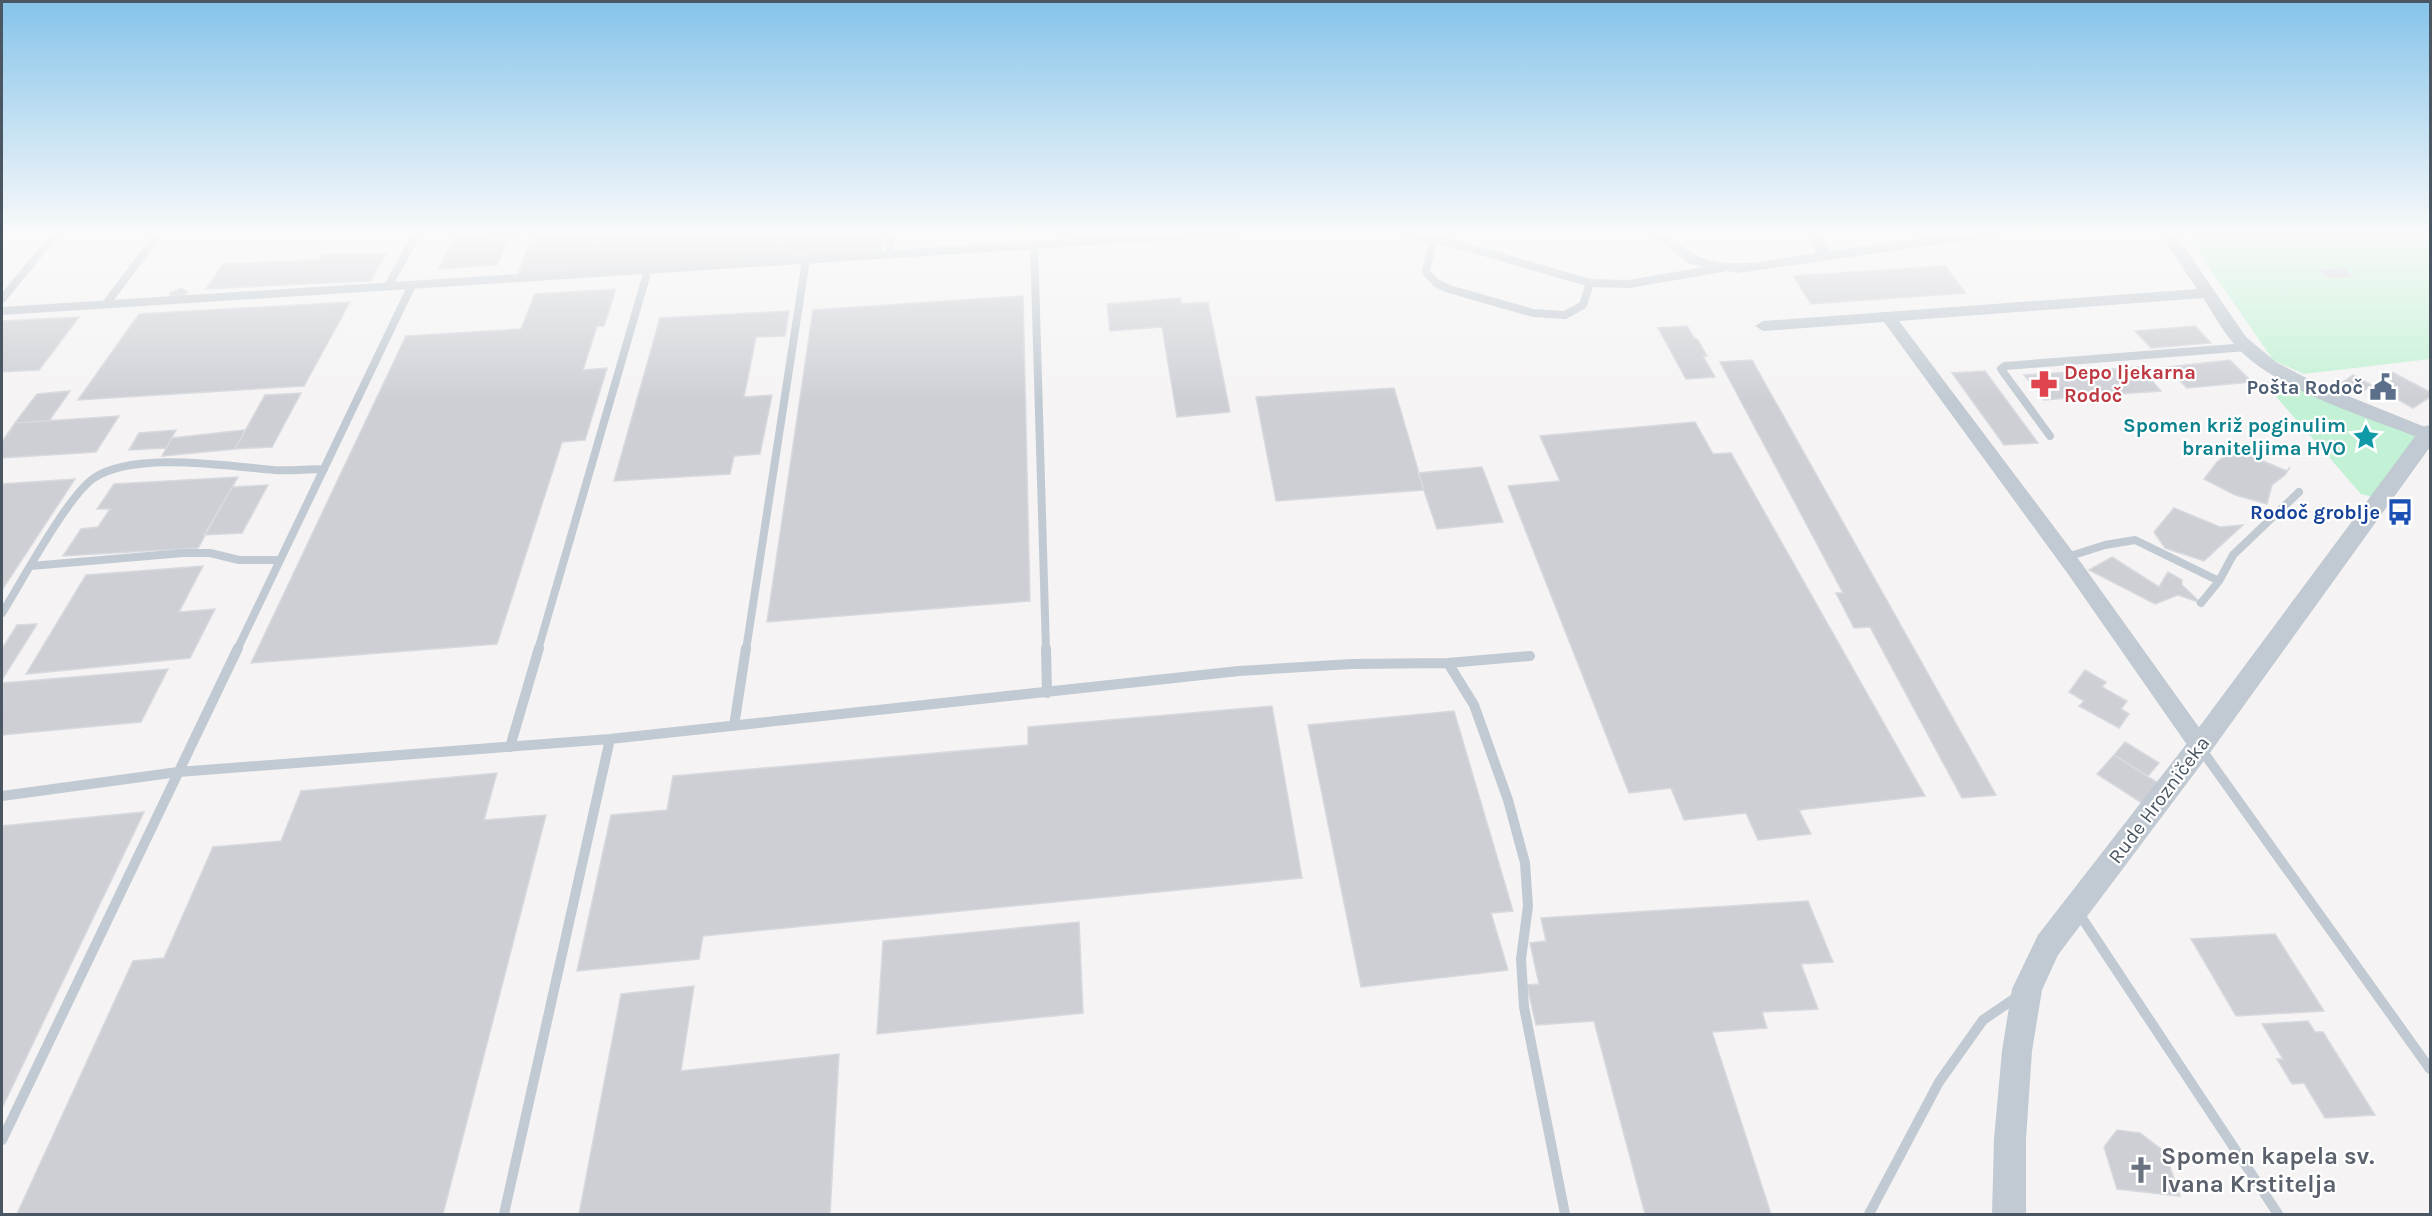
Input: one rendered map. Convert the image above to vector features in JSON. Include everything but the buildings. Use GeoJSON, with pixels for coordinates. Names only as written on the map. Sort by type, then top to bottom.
{"type":"FeatureCollection","features":[{"type":"Feature","properties":{"kind":"street"},"geometry":{"type":"LineString","coordinates":[[2206,289],[2240,340],[2270,366],[2310,387],[2429,433]]}},
{"type":"Feature","properties":{"kind":"street"},"geometry":{"type":"LineString","coordinates":[[1763,326],[2209,293]]}},
{"type":"Feature","properties":{"kind":"street"},"geometry":{"type":"LineString","coordinates":[[1888,317],[2067,557],[2200,746]]}},
{"type":"Feature","properties":{"kind":"street","name":"Rude Hrozničeka"},"geometry":{"type":"LineString","coordinates":[[2009,1215],[2012,1106],[2017,1051],[2027,989],[2048,945],[2077,910],[2200,746],[2429,433]]}},
{"type":"Feature","properties":{"kind":"lane"},"geometry":{"type":"LineString","coordinates":[[106,304],[117,289]]}},
{"type":"Feature","properties":{"kind":"lane"},"geometry":{"type":"LineString","coordinates":[[2,311],[345,289]]}},
{"type":"Feature","properties":{"kind":"lane"},"geometry":{"type":"LineString","coordinates":[[2,1140],[410,289]]}},
{"type":"Feature","properties":{"kind":"lane"},"geometry":{"type":"LineString","coordinates":[[510,747],[643,289]]}},
{"type":"Feature","properties":{"kind":"lane"},"geometry":{"type":"LineString","coordinates":[[734,726],[801,289]]}},
{"type":"Feature","properties":{"kind":"lane"},"geometry":{"type":"LineString","coordinates":[[1035,289],[1047,693]]}},
{"type":"Feature","properties":{"kind":"lane"},"geometry":{"type":"LineString","coordinates":[[1448,289],[1555,316],[1576,312],[1587,300],[1589,289]]}},
{"type":"Feature","properties":{"kind":"lane"},"geometry":{"type":"LineString","coordinates":[[2050,436],[2001,369],[2005,366],[2247,346]]}},
{"type":"Feature","properties":{"kind":"lane"},"geometry":{"type":"LineString","coordinates":[[2,613],[84,486],[100,475],[120,467],[202,463],[277,470],[324,469]]}},
{"type":"Feature","properties":{"kind":"lane"},"geometry":{"type":"LineString","coordinates":[[2201,603],[2219,581],[2233,555],[2299,492]]}},
{"type":"Feature","properties":{"kind":"lane"},"geometry":{"type":"LineString","coordinates":[[2067,557],[2105,545],[2135,540],[2219,581]]}},
{"type":"Feature","properties":{"kind":"lane"},"geometry":{"type":"LineString","coordinates":[[31,566],[183,553],[210,553],[239,560],[280,560]]}},
{"type":"Feature","properties":{"kind":"lane"},"geometry":{"type":"LineString","coordinates":[[2,796],[178,772],[610,739],[1239,671],[1351,664],[1448,663],[1530,656]]}},
{"type":"Feature","properties":{"kind":"lane"},"geometry":{"type":"LineString","coordinates":[[1448,663],[1474,705],[1508,800],[1525,863],[1528,906],[1521,959],[1524,1007],[1565,1215]]}},
{"type":"Feature","properties":{"kind":"lane"},"geometry":{"type":"LineString","coordinates":[[504,1215],[610,739]]}},
{"type":"Feature","properties":{"kind":"lane"},"geometry":{"type":"LineString","coordinates":[[2200,746],[2430,1069]]}},
{"type":"Feature","properties":{"kind":"lane"},"geometry":{"type":"LineString","coordinates":[[2077,910],[2278,1215]]}},
{"type":"Feature","properties":{"kind":"lane"},"geometry":{"type":"LineString","coordinates":[[1869,1215],[1940,1082],[1983,1020],[2027,989]]}},
{"type":"Feature","properties":{"kind":"green space"},"geometry":{"type":"Polygon","coordinates":[[[2224,289],[2430,289],[2430,359],[2304,374],[2273,360],[2224,289]]]}},
{"type":"Feature","properties":{"kind":"green space"},"geometry":{"type":"Polygon","coordinates":[[[2295,379],[2428,435],[2381,499],[2361,494],[2272,392],[2295,379]]]}},
{"type":"Feature","properties":{"kind":"place","name":"Depo ljekarna Rodoč"},"geometry":{"type":"Point","coordinates":[2044,384]}},
{"type":"Feature","properties":{"kind":"place","name":"Pošta Rodoč"},"geometry":{"type":"Point","coordinates":[2383,387]}},
{"type":"Feature","properties":{"kind":"place","name":"Spomen križ poginulim braniteljima HVO"},"geometry":{"type":"Point","coordinates":[2366,437]}},
{"type":"Feature","properties":{"kind":"place","name":"Rodoč groblje"},"geometry":{"type":"Point","coordinates":[2400,512]}},
{"type":"Feature","properties":{"kind":"place","name":"Spomen kapela sv. Ivana Krstitelja"},"geometry":{"type":"Point","coordinates":[2141,1170]}}]}
